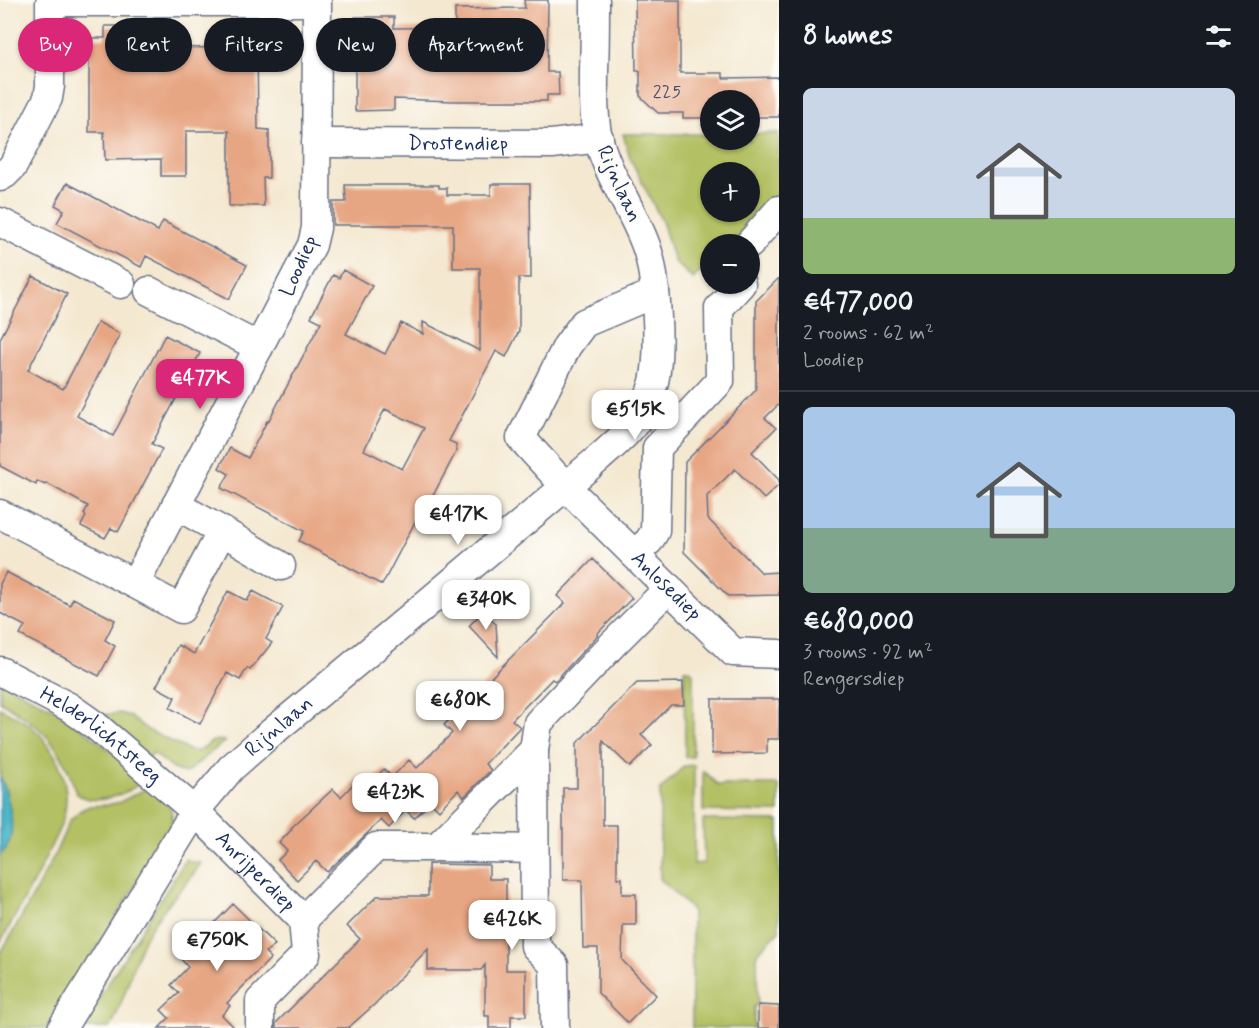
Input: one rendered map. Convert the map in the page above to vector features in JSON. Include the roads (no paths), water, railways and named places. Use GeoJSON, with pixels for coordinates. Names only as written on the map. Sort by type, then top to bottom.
{"type":"FeatureCollection","features":[{"type":"Feature","properties":{"kind":"street","name":"Rijnlaan"},"geometry":{"type":"LineString","coordinates":[[62,1028],[195,811],[231,768],[598,459],[630,430],[646,405],[654,382],[656,361],[655,293],[651,260],[634,218],[616,185],[599,138],[594,103],[596,0]]}},
{"type":"Feature","properties":{"kind":"street"},"geometry":{"type":"LineString","coordinates":[[0,177],[13,166],[48,98],[50,1],[317,1]]}},
{"type":"Feature","properties":{"kind":"street","name":"Loodiep"},"geometry":{"type":"LineString","coordinates":[[135,584],[312,245],[316,228],[317,1]]}},
{"type":"Feature","properties":{"kind":"street","name":"Drostendiep"},"geometry":{"type":"LineString","coordinates":[[316,143],[552,144],[599,138]]}},
{"type":"Feature","properties":{"kind":"street"},"geometry":{"type":"LineString","coordinates":[[758,234],[779,210]]}},
{"type":"Feature","properties":{"kind":"street"},"geometry":{"type":"LineString","coordinates":[[0,222],[121,284]]}},
{"type":"Feature","properties":{"kind":"street"},"geometry":{"type":"LineString","coordinates":[[149,291],[259,347]]}},
{"type":"Feature","properties":{"kind":"street"},"geometry":{"type":"LineString","coordinates":[[565,486],[521,438],[567,346],[584,323],[655,293]]}},
{"type":"Feature","properties":{"kind":"street"},"geometry":{"type":"LineString","coordinates":[[634,554],[649,541],[656,531],[657,448],[720,381],[719,308],[732,294]]}},
{"type":"Feature","properties":{"kind":"street","name":"Anlosediep"},"geometry":{"type":"LineString","coordinates":[[565,486],[733,652],[779,654]]}},
{"type":"Feature","properties":{"kind":"street"},"geometry":{"type":"LineString","coordinates":[[176,505],[281,566]]}},
{"type":"Feature","properties":{"kind":"street"},"geometry":{"type":"LineString","coordinates":[[0,514],[181,609],[222,531]]}},
{"type":"Feature","properties":{"kind":"street"},"geometry":{"type":"LineString","coordinates":[[555,1028],[554,965],[535,946],[534,750],[538,723],[669,588]]}},
{"type":"Feature","properties":{"kind":"street","name":"Helderlichtsteeg"},"geometry":{"type":"LineString","coordinates":[[0,671],[69,707],[96,726],[195,811]]}},
{"type":"Feature","properties":{"kind":"street"},"geometry":{"type":"LineString","coordinates":[[437,847],[534,750]]}},
{"type":"Feature","properties":{"kind":"street","name":"Anrijperdiep"},"geometry":{"type":"LineString","coordinates":[[195,811],[303,920],[306,954],[260,1001],[260,1028]]}},
{"type":"Feature","properties":{"kind":"street"},"geometry":{"type":"LineString","coordinates":[[303,920],[375,848],[534,849]]}},
{"type":"Feature","properties":{"kind":"water"},"geometry":{"type":"Polygon","coordinates":[[[0,776],[8,798],[12,824],[9,841],[0,855],[0,776]]]}}]}
